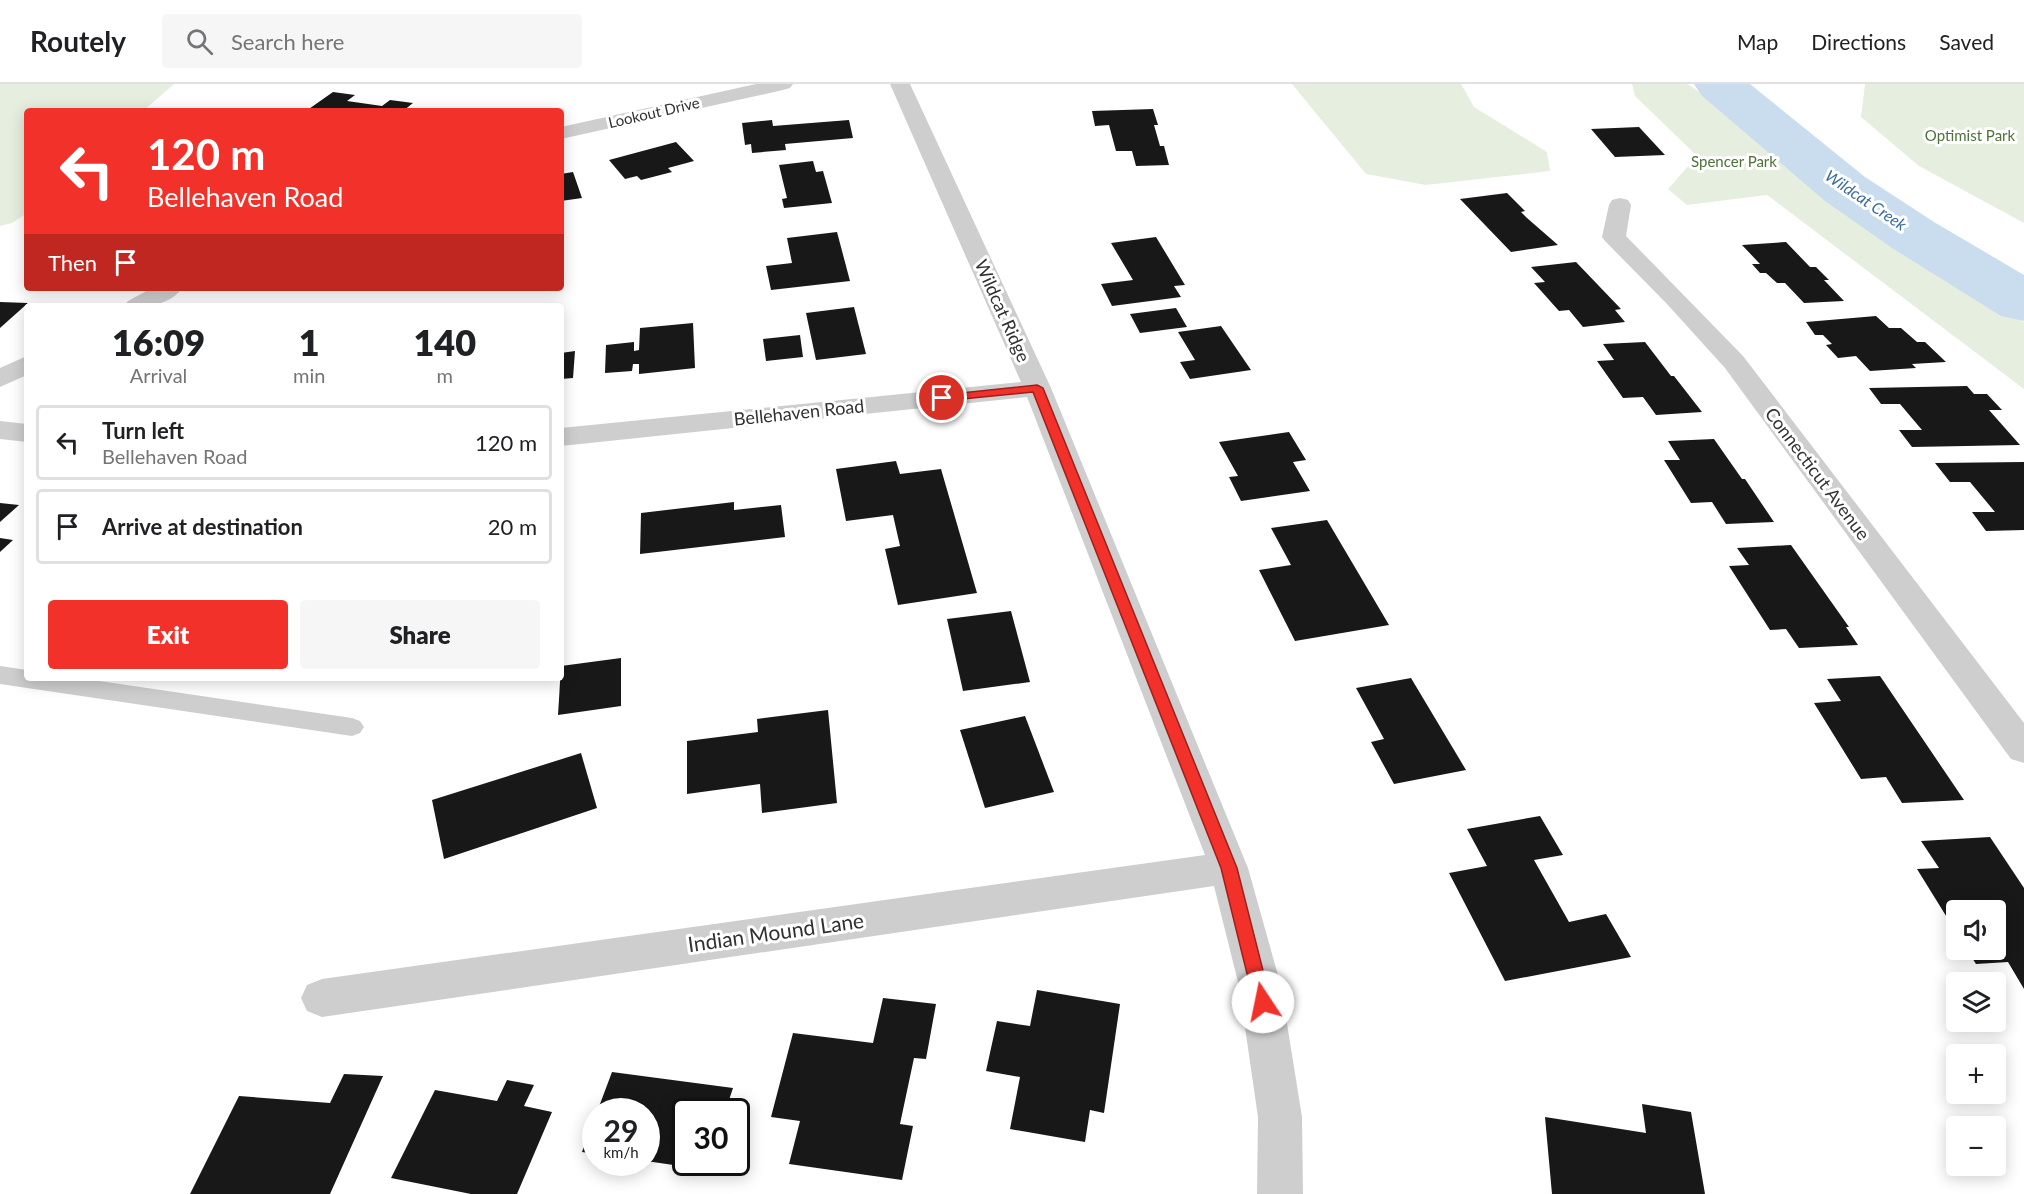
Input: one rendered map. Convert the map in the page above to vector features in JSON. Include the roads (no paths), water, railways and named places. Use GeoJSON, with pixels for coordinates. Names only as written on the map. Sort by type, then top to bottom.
{"type":"FeatureCollection","features":[{"type":"Feature","properties":{"kind":"street","name":"Lookout Drive"},"geometry":{"type":"LineString","coordinates":[[564,133],[783,84]]}},
{"type":"Feature","properties":{"kind":"street","name":"Wildcat Ridge"},"geometry":{"type":"LineString","coordinates":[[900,84],[1037,388],[1229,868],[1260,986],[1280,1117],[1280,1194]]}},
{"type":"Feature","properties":{"kind":"street","name":"Connecticut Avenue"},"geometry":{"type":"LineString","coordinates":[[1620,205],[1614,237],[1734,362],[2024,749]]}},
{"type":"Feature","properties":{"kind":"street"},"geometry":{"type":"LineString","coordinates":[[142,303],[164,291]]}},
{"type":"Feature","properties":{"kind":"street"},"geometry":{"type":"LineString","coordinates":[[0,379],[24,366]]}},
{"type":"Feature","properties":{"kind":"street","name":"Bellehaven Road"},"geometry":{"type":"LineString","coordinates":[[564,437],[1037,388]]}},
{"type":"Feature","properties":{"kind":"street"},"geometry":{"type":"LineString","coordinates":[[0,430],[24,433]]}},
{"type":"Feature","properties":{"kind":"street","name":"Indian Mound Lane"},"geometry":{"type":"LineString","coordinates":[[322,998],[1229,868]]}},
{"type":"Feature","properties":{"kind":"lane"},"geometry":{"type":"LineString","coordinates":[[0,675],[24,679]]}},
{"type":"Feature","properties":{"kind":"lane"},"geometry":{"type":"LineString","coordinates":[[41,681],[352,727]]}},
{"type":"Feature","properties":{"kind":"waterway","name":"Wildcat Creek"},"geometry":{"type":"LineString","coordinates":[[1719,84],[1845,189],[1913,235],[2024,302]]}},
{"type":"Feature","properties":{"kind":"park label","name":"Optimist Park"},"geometry":{"type":"Point","coordinates":[1970,136]}},
{"type":"Feature","properties":{"kind":"park label","name":"Spencer Park"},"geometry":{"type":"Point","coordinates":[1734,162]}}]}
